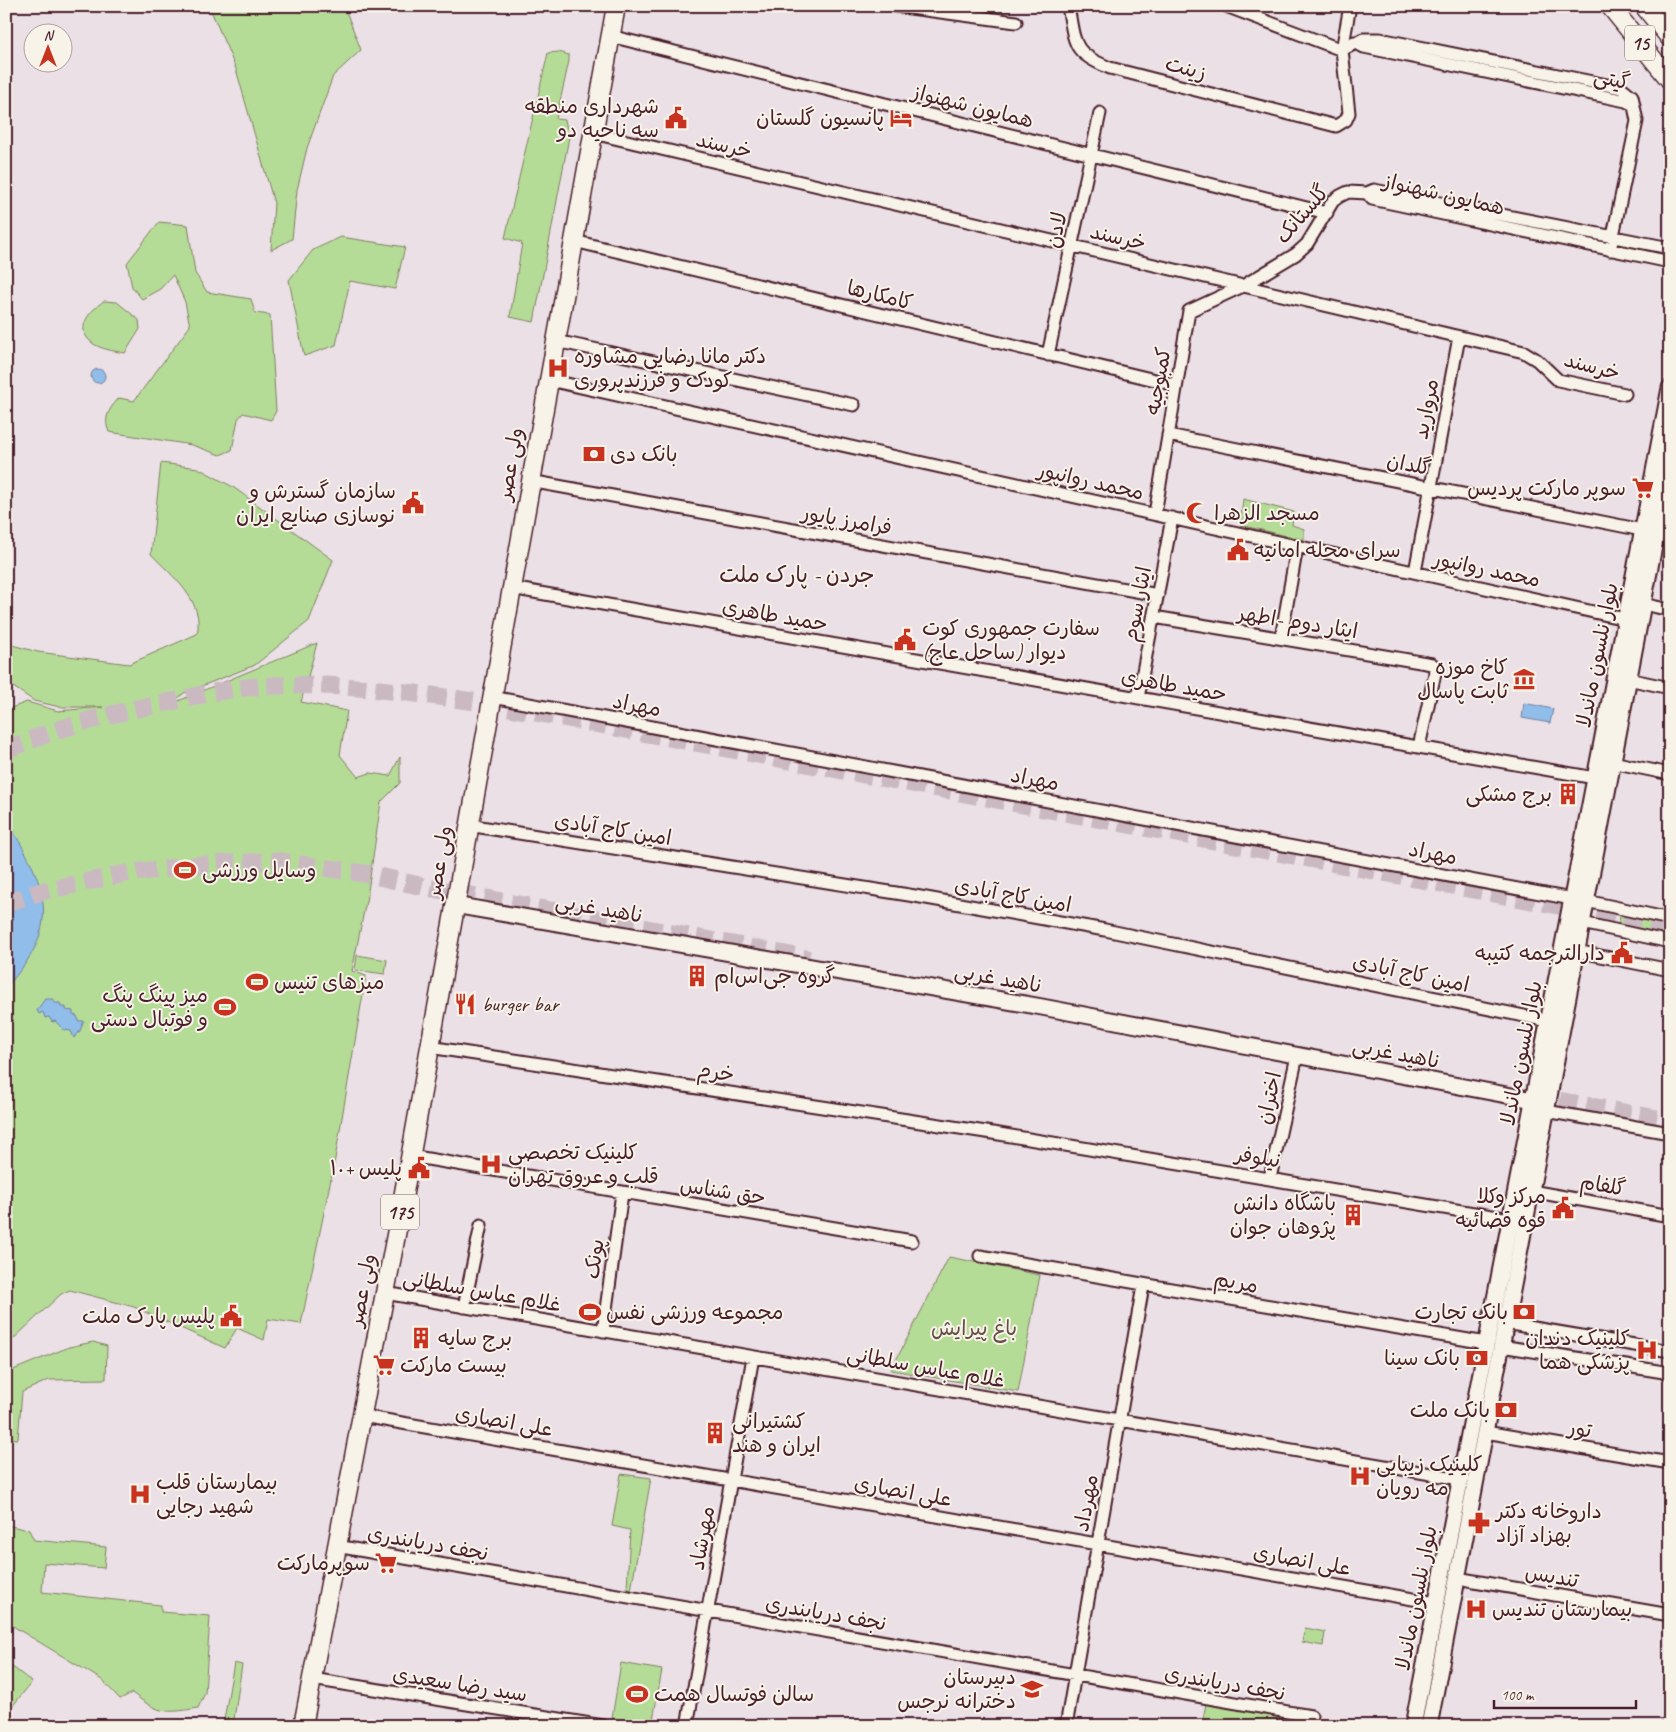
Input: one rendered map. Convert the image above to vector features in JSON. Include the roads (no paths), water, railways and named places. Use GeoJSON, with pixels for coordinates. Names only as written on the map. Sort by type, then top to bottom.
{"type":"FeatureCollection","features":[{"type":"Feature","properties":{"kind":"main road","name":"ولی عصر"},"geometry":{"type":"LineString","coordinates":[[304,1726],[410,1156],[616,6]]}},
{"type":"Feature","properties":{"kind":"main road","name":"15"},"geometry":{"type":"LineString","coordinates":[[1610,6],[1668,80]]}},
{"type":"Feature","properties":{"kind":"main road","name":"15"},"geometry":{"type":"LineString","coordinates":[[1644,6],[1670,38]]}},
{"type":"Feature","properties":{"kind":"main road","name":"بلوار نلسون ماندلا"},"geometry":{"type":"LineString","coordinates":[[1429,1726],[1485,1432],[1510,1219],[1548,1021],[1612,762],[1625,618],[1656,530],[1670,388]]}},
{"type":"Feature","properties":{"kind":"main road","name":"بلوار نلسون ماندلا"},"geometry":{"type":"LineString","coordinates":[[1413,1726],[1460,1479],[1494,1345],[1506,1323],[1582,923],[1579,900],[1595,778],[1621,677],[1643,604],[1670,462]]}},
{"type":"Feature","properties":{"kind":"main road","name":"ناهید غربی"},"geometry":{"type":"LineString","coordinates":[[454,904],[1042,1007],[1533,1100]]}},
{"type":"Feature","properties":{"kind":"street"},"geometry":{"type":"LineString","coordinates":[[895,6],[1016,22]]}},
{"type":"Feature","properties":{"kind":"street","name":"زینت"},"geometry":{"type":"LineString","coordinates":[[1068,6],[1075,42],[1078,49],[1090,60],[1110,68],[1331,126],[1343,124],[1349,113],[1342,50]]}},
{"type":"Feature","properties":{"kind":"street"},"geometry":{"type":"LineString","coordinates":[[1226,6],[1342,50],[1350,6]]}},
{"type":"Feature","properties":{"kind":"street","name":"همایون شهنواز"},"geometry":{"type":"LineString","coordinates":[[610,36],[1327,213]]}},
{"type":"Feature","properties":{"kind":"street","name":"گیتی"},"geometry":{"type":"LineString","coordinates":[[1342,50],[1354,42],[1368,38],[1380,39],[1622,88],[1632,96],[1637,121],[1614,237]]}},
{"type":"Feature","properties":{"kind":"street","name":"لادن"},"geometry":{"type":"LineString","coordinates":[[1048,355],[1100,113]]}},
{"type":"Feature","properties":{"kind":"street","name":"خرسند"},"geometry":{"type":"LineString","coordinates":[[593,133],[1532,355],[1558,380],[1625,394]]}},
{"type":"Feature","properties":{"kind":"street","name":"گلستانک"},"geometry":{"type":"LineString","coordinates":[[1243,286],[1296,254],[1307,244],[1340,196],[1348,192],[1371,194]]}},
{"type":"Feature","properties":{"kind":"street","name":"همایون شهنواز"},"geometry":{"type":"LineString","coordinates":[[1371,194],[1670,248]]}},
{"type":"Feature","properties":{"kind":"street","name":"همایون شهنواز"},"geometry":{"type":"LineString","coordinates":[[1371,194],[1610,250],[1670,262]]}},
{"type":"Feature","properties":{"kind":"street"},"geometry":{"type":"LineString","coordinates":[[1610,250],[1614,237]]}},
{"type":"Feature","properties":{"kind":"street","name":"کامکارها"},"geometry":{"type":"LineString","coordinates":[[574,240],[1176,385]]}},
{"type":"Feature","properties":{"kind":"street","name":"کمبوجیه"},"geometry":{"type":"LineString","coordinates":[[1155,514],[1189,312],[1243,286]]}},
{"type":"Feature","properties":{"kind":"street","name":"مروارید"},"geometry":{"type":"LineString","coordinates":[[1415,572],[1459,337]]}},
{"type":"Feature","properties":{"kind":"street"},"geometry":{"type":"LineString","coordinates":[[556,341],[854,405]]}},
{"type":"Feature","properties":{"kind":"street","name":"محمد روانپور"},"geometry":{"type":"LineString","coordinates":[[549,380],[1297,547],[1625,618]]}},
{"type":"Feature","properties":{"kind":"street","name":"گلدان"},"geometry":{"type":"LineString","coordinates":[[1168,435],[1431,488],[1656,530]]}},
{"type":"Feature","properties":{"kind":"street","name":"فرامرز پایور"},"geometry":{"type":"LineString","coordinates":[[530,481],[1158,596]]}},
{"type":"Feature","properties":{"kind":"street","name":"ایثار سوم"},"geometry":{"type":"LineString","coordinates":[[1138,698],[1172,518]]}},
{"type":"Feature","properties":{"kind":"street"},"geometry":{"type":"LineString","coordinates":[[1280,638],[1297,547]]}},
{"type":"Feature","properties":{"kind":"street","name":"حمید طاهری"},"geometry":{"type":"LineString","coordinates":[[511,588],[1595,778]]}},
{"type":"Feature","properties":{"kind":"street"},"geometry":{"type":"LineString","coordinates":[[1643,604],[1670,610]]}},
{"type":"Feature","properties":{"kind":"street","name":"ایثار دوم -اطهر"},"geometry":{"type":"LineString","coordinates":[[1154,617],[1427,662],[1434,666],[1419,747]]}},
{"type":"Feature","properties":{"kind":"street"},"geometry":{"type":"LineString","coordinates":[[1621,677],[1670,688]]}},
{"type":"Feature","properties":{"kind":"street","name":"مهراد"},"geometry":{"type":"LineString","coordinates":[[492,697],[1579,900],[1670,919]]}},
{"type":"Feature","properties":{"kind":"street"},"geometry":{"type":"LineString","coordinates":[[1612,762],[1670,774]]}},
{"type":"Feature","properties":{"kind":"street","name":"امین کاج آبادی"},"geometry":{"type":"LineString","coordinates":[[468,825],[905,895],[1096,928],[1548,1021]]}},
{"type":"Feature","properties":{"kind":"street"},"geometry":{"type":"LineString","coordinates":[[1582,923],[1670,942]]}},
{"type":"Feature","properties":{"kind":"street"},"geometry":{"type":"LineString","coordinates":[[1576,952],[1670,970]]}},
{"type":"Feature","properties":{"kind":"street","name":"خرم"},"geometry":{"type":"LineString","coordinates":[[429,1047],[999,1134]]}},
{"type":"Feature","properties":{"kind":"street","name":"اختران"},"geometry":{"type":"LineString","coordinates":[[1270,1178],[1297,1056]]}},
{"type":"Feature","properties":{"kind":"street"},"geometry":{"type":"LineString","coordinates":[[1546,1111],[1670,1133]]}},
{"type":"Feature","properties":{"kind":"street","name":"نیلوفر"},"geometry":{"type":"LineString","coordinates":[[999,1134],[1510,1219]]}},
{"type":"Feature","properties":{"kind":"street","name":"حق شناس"},"geometry":{"type":"LineString","coordinates":[[410,1156],[912,1241]]}},
{"type":"Feature","properties":{"kind":"street","name":"گلفام"},"geometry":{"type":"LineString","coordinates":[[1531,1191],[1670,1216]]}},
{"type":"Feature","properties":{"kind":"street","name":"پونک"},"geometry":{"type":"LineString","coordinates":[[602,1331],[622,1193]]}},
{"type":"Feature","properties":{"kind":"street"},"geometry":{"type":"LineString","coordinates":[[464,1307],[481,1225]]}},
{"type":"Feature","properties":{"kind":"street","name":"مریم"},"geometry":{"type":"LineString","coordinates":[[980,1256],[1143,1286],[1670,1373]]}},
{"type":"Feature","properties":{"kind":"street","name":"مهرداد"},"geometry":{"type":"LineString","coordinates":[[1066,1726],[1143,1286]]}},
{"type":"Feature","properties":{"kind":"street","name":"غلام عباس سلطانی"},"geometry":{"type":"LineString","coordinates":[[385,1293],[1460,1479]]}},
{"type":"Feature","properties":{"kind":"street"},"geometry":{"type":"LineString","coordinates":[[1506,1323],[1666,1350],[1658,1371]]}},
{"type":"Feature","properties":{"kind":"street","name":"مهرشاد"},"geometry":{"type":"LineString","coordinates":[[687,1726],[754,1356]]}},
{"type":"Feature","properties":{"kind":"street","name":"علی انصاری"},"geometry":{"type":"LineString","coordinates":[[362,1416],[1436,1603]]}},
{"type":"Feature","properties":{"kind":"street","name":"تور"},"geometry":{"type":"LineString","coordinates":[[1485,1432],[1670,1463]]}},
{"type":"Feature","properties":{"kind":"street","name":"نجف دریابندری"},"geometry":{"type":"LineString","coordinates":[[336,1546],[1311,1716]]}},
{"type":"Feature","properties":{"kind":"street","name":"تندیس"},"geometry":{"type":"LineString","coordinates":[[1457,1578],[1670,1615]]}},
{"type":"Feature","properties":{"kind":"street","name":"سید رضا سعیدی"},"geometry":{"type":"LineString","coordinates":[[312,1679],[603,1726]]}},
{"type":"Feature","properties":{"kind":"street"},"geometry":{"type":"LineString","coordinates":[[1668,1726],[1670,1718]]}},
{"type":"Feature","properties":{"kind":"water"},"geometry":{"type":"Polygon","coordinates":[[[95,369],[101,369],[105,376],[101,383],[95,383],[91,379],[91,373],[95,369]]]}},
{"type":"Feature","properties":{"kind":"water"},"geometry":{"type":"Polygon","coordinates":[[[1524,703],[1553,709],[1550,723],[1522,718],[1524,703]]]}},
{"type":"Feature","properties":{"kind":"water"},"geometry":{"type":"Polygon","coordinates":[[[6,819],[31,864],[39,884],[43,904],[42,924],[37,944],[25,965],[6,987],[6,819]]]}},
{"type":"Feature","properties":{"kind":"water"},"geometry":{"type":"Polygon","coordinates":[[[45,999],[54,999],[54,1003],[60,1003],[61,1007],[66,1007],[66,1010],[73,1011],[73,1015],[77,1016],[79,1021],[84,1021],[80,1031],[74,1038],[71,1031],[64,1030],[55,1021],[52,1022],[49,1017],[45,1018],[43,1012],[39,1014],[37,1010],[45,999]]]}},
{"type":"Feature","properties":{"kind":"tunnel"},"geometry":{"type":"LineString","coordinates":[[6,750],[47,734],[89,721],[131,710],[232,689],[281,685],[311,685],[402,692],[491,704],[1561,906],[1670,930]]}},
{"type":"Feature","properties":{"kind":"tunnel"},"geometry":{"type":"LineString","coordinates":[[6,903],[43,891],[128,873],[199,865],[276,861],[368,874],[425,887],[809,959]]}},
{"type":"Feature","properties":{"kind":"tunnel"},"geometry":{"type":"LineString","coordinates":[[1533,1096],[1670,1121]]}},
{"type":"Feature","properties":{"kind":"place","name":"شهرداری منطقه سه ناحیه دو"},"geometry":{"type":"Point","coordinates":[676,118]}},
{"type":"Feature","properties":{"kind":"place","name":"پانسیون گلستان"},"geometry":{"type":"Point","coordinates":[901,118]}},
{"type":"Feature","properties":{"kind":"place","name":"دکتر مانا رضایی مشاوره کودک و فرزندپروری"},"geometry":{"type":"Point","coordinates":[558,368]}},
{"type":"Feature","properties":{"kind":"place","name":"بانک دی"},"geometry":{"type":"Point","coordinates":[594,454]}},
{"type":"Feature","properties":{"kind":"place","name":"سوپر مارکت پردیس"},"geometry":{"type":"Point","coordinates":[1643,488]}},
{"type":"Feature","properties":{"kind":"place","name":"سازمان گسترش و نوسازی صنایع ایران"},"geometry":{"type":"Point","coordinates":[413,503]}},
{"type":"Feature","properties":{"kind":"place","name":"مسجد الزهرا"},"geometry":{"type":"Point","coordinates":[1197,513]}},
{"type":"Feature","properties":{"kind":"place","name":"سرای محله امانیه"},"geometry":{"type":"Point","coordinates":[1238,550]}},
{"type":"Feature","properties":{"kind":"place","name":"سفارت جمهوری کوت دیوار (ساحل عاج)"},"geometry":{"type":"Point","coordinates":[905,640]}},
{"type":"Feature","properties":{"kind":"place","name":"کاخ موزه ثابت پاسال"},"geometry":{"type":"Point","coordinates":[1524,679]}},
{"type":"Feature","properties":{"kind":"place","name":"برج مشکی"},"geometry":{"type":"Point","coordinates":[1568,794]}},
{"type":"Feature","properties":{"kind":"place","name":"وسایل ورزشی"},"geometry":{"type":"Point","coordinates":[185,870]}},
{"type":"Feature","properties":{"kind":"place","name":"دارالترجمه کتیبه"},"geometry":{"type":"Point","coordinates":[1622,953]}},
{"type":"Feature","properties":{"kind":"place","name":"گروه جی‌اس‌ام"},"geometry":{"type":"Point","coordinates":[697,976]}},
{"type":"Feature","properties":{"kind":"place","name":"میزهای تنیس"},"geometry":{"type":"Point","coordinates":[257,982]}},
{"type":"Feature","properties":{"kind":"place","name":"burger bar"},"geometry":{"type":"Point","coordinates":[465,1004]}},
{"type":"Feature","properties":{"kind":"place","name":"میز پینگ پنگ و فوتبال دستی"},"geometry":{"type":"Point","coordinates":[225,1007]}},
{"type":"Feature","properties":{"kind":"place","name":"کلینیک تخصصی قلب و عروق تهران"},"geometry":{"type":"Point","coordinates":[491,1164]}},
{"type":"Feature","properties":{"kind":"place","name":"پلیس +۱۰"},"geometry":{"type":"Point","coordinates":[419,1168]}},
{"type":"Feature","properties":{"kind":"place","name":"مرکز وکلا قوه قضائیه"},"geometry":{"type":"Point","coordinates":[1563,1208]}},
{"type":"Feature","properties":{"kind":"place","name":"باشگاه دانش پژوهان جوان"},"geometry":{"type":"Point","coordinates":[1353,1215]}},
{"type":"Feature","properties":{"kind":"place","name":"مجموعه ورزشی نفس"},"geometry":{"type":"Point","coordinates":[590,1312]}},
{"type":"Feature","properties":{"kind":"place","name":"بانک تجارت"},"geometry":{"type":"Point","coordinates":[1524,1312]}},
{"type":"Feature","properties":{"kind":"place","name":"پلیس پارک ملت"},"geometry":{"type":"Point","coordinates":[231,1316]}},
{"type":"Feature","properties":{"kind":"place","name":"برج سایه"},"geometry":{"type":"Point","coordinates":[421,1338]}},
{"type":"Feature","properties":{"kind":"place","name":"کلینیک دندان پزشکی هما"},"geometry":{"type":"Point","coordinates":[1647,1350]}},
{"type":"Feature","properties":{"kind":"place","name":"بانک سینا"},"geometry":{"type":"Point","coordinates":[1477,1358]}},
{"type":"Feature","properties":{"kind":"place","name":"بیست مارکت"},"geometry":{"type":"Point","coordinates":[384,1365]}},
{"type":"Feature","properties":{"kind":"place","name":"بانک ملت"},"geometry":{"type":"Point","coordinates":[1506,1410]}},
{"type":"Feature","properties":{"kind":"place","name":"کشتیرانی ایران و هند"},"geometry":{"type":"Point","coordinates":[715,1433]}},
{"type":"Feature","properties":{"kind":"place","name":"کلینیک زیبایی مه رویان"},"geometry":{"type":"Point","coordinates":[1360,1476]}},
{"type":"Feature","properties":{"kind":"place","name":"بیمارستان قلب شهید رجایی"},"geometry":{"type":"Point","coordinates":[140,1494]}},
{"type":"Feature","properties":{"kind":"place","name":"داروخانه دکتر بهزاد آزاد"},"geometry":{"type":"Point","coordinates":[1479,1523]}},
{"type":"Feature","properties":{"kind":"place","name":"سوپرمارکت"},"geometry":{"type":"Point","coordinates":[386,1563]}},
{"type":"Feature","properties":{"kind":"place","name":"بیمارستان تندیس"},"geometry":{"type":"Point","coordinates":[1476,1609]}},
{"type":"Feature","properties":{"kind":"place","name":"دبیرستان دخترانه نرجس"},"geometry":{"type":"Point","coordinates":[1032,1689]}},
{"type":"Feature","properties":{"kind":"place","name":"سالن فوتسال همت"},"geometry":{"type":"Point","coordinates":[637,1694]}},
{"type":"Feature","properties":{"kind":"district","name":"جردن - پارک ملت"},"geometry":{"type":"Point","coordinates":[797,575]}},
{"type":"Feature","properties":{"kind":"park label","name":"باغ پیرایش"},"geometry":{"type":"Point","coordinates":[974,1328]}}]}
